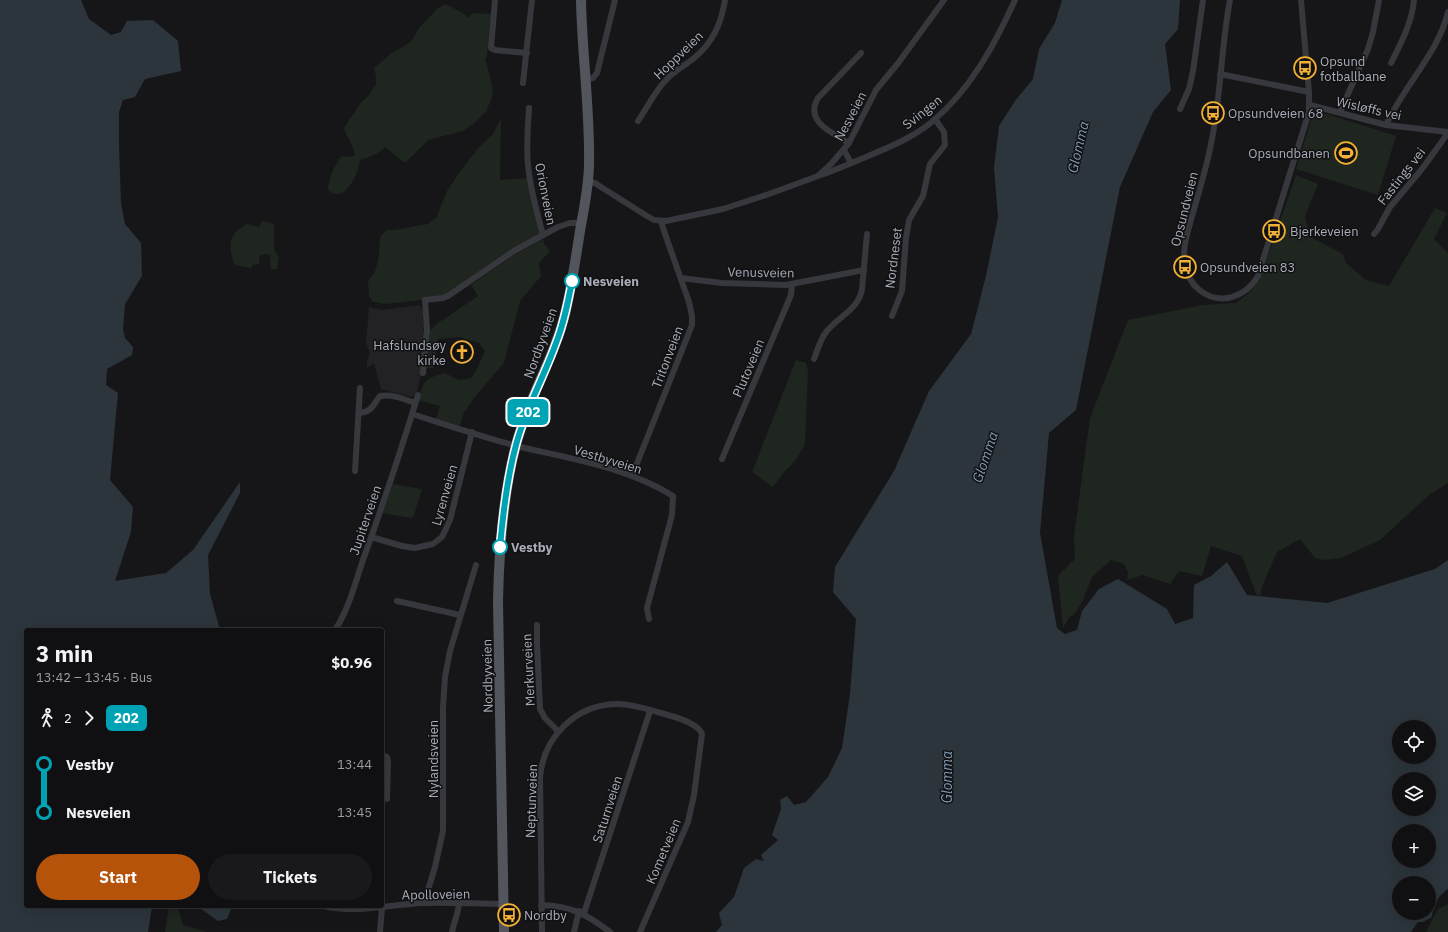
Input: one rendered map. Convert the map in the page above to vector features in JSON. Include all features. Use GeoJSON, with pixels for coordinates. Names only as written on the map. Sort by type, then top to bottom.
{"type":"FeatureCollection","features":[{"type":"Feature","properties":{"kind":"main road","name":"Nordbyveien"},"geometry":{"type":"LineString","coordinates":[[504,932],[498,583],[502,531],[516,445],[526,415],[564,320],[582,223],[588,182],[589,153],[581,0]]}},
{"type":"Feature","properties":{"kind":"street"},"geometry":{"type":"LineString","coordinates":[[495,0],[491,48],[495,50],[527,53]]}},
{"type":"Feature","properties":{"kind":"street"},"geometry":{"type":"LineString","coordinates":[[523,83],[532,0]]}},
{"type":"Feature","properties":{"kind":"street"},"geometry":{"type":"LineString","coordinates":[[585,80],[593,78],[597,73],[615,0]]}},
{"type":"Feature","properties":{"kind":"street","name":"Hoppveien"},"geometry":{"type":"LineString","coordinates":[[638,121],[663,83],[696,56],[708,44],[719,25],[725,0]]}},
{"type":"Feature","properties":{"kind":"street","name":"Nesveien"},"geometry":{"type":"LineString","coordinates":[[588,182],[595,183],[647,216],[661,221],[686,218],[723,208],[769,194],[818,176],[844,150],[876,90],[899,62],[944,0]]}},
{"type":"Feature","properties":{"kind":"street","name":"Svingen"},"geometry":{"type":"LineString","coordinates":[[818,176],[898,144],[935,119],[952,102],[982,63],[1001,30],[1014,0]]}},
{"type":"Feature","properties":{"kind":"street"},"geometry":{"type":"LineString","coordinates":[[1180,109],[1189,89],[1193,71],[1203,0]]}},
{"type":"Feature","properties":{"kind":"street","name":"Opsundveien"},"geometry":{"type":"LineString","coordinates":[[1230,0],[1212,143],[1184,250],[1184,264],[1189,278],[1197,288],[1210,296],[1222,299],[1238,295],[1250,287],[1258,276],[1304,132],[1310,105]]}},
{"type":"Feature","properties":{"kind":"street"},"geometry":{"type":"LineString","coordinates":[[1301,0],[1310,105]]}},
{"type":"Feature","properties":{"kind":"street"},"geometry":{"type":"LineString","coordinates":[[1340,112],[1368,49],[1379,0]]}},
{"type":"Feature","properties":{"kind":"street"},"geometry":{"type":"LineString","coordinates":[[1392,63],[1413,11],[1414,0]]}},
{"type":"Feature","properties":{"kind":"street"},"geometry":{"type":"LineString","coordinates":[[1386,125],[1399,98],[1429,55],[1444,27],[1448,12]]}},
{"type":"Feature","properties":{"kind":"street"},"geometry":{"type":"LineString","coordinates":[[849,143],[819,124],[815,107],[818,98],[861,53]]}},
{"type":"Feature","properties":{"kind":"street"},"geometry":{"type":"LineString","coordinates":[[1220,74],[1309,92]]}},
{"type":"Feature","properties":{"kind":"street","name":"Wisløffs vei"},"geometry":{"type":"LineString","coordinates":[[1310,105],[1386,125],[1448,132]]}},
{"type":"Feature","properties":{"kind":"street","name":"Orionveien"},"geometry":{"type":"LineString","coordinates":[[529,108],[527,150],[528,164],[531,188],[543,235]]}},
{"type":"Feature","properties":{"kind":"street","name":"Nordneset"},"geometry":{"type":"LineString","coordinates":[[892,316],[902,291],[906,238],[910,220],[923,196],[930,164],[945,145],[944,132],[935,119]]}},
{"type":"Feature","properties":{"kind":"street","name":"Fastings vei"},"geometry":{"type":"LineString","coordinates":[[1374,234],[1378,230],[1390,207],[1422,169],[1448,132]]}},
{"type":"Feature","properties":{"kind":"street"},"geometry":{"type":"LineString","coordinates":[[844,150],[851,163]]}},
{"type":"Feature","properties":{"kind":"street","name":"Tritonveien"},"geometry":{"type":"LineString","coordinates":[[632,476],[691,328],[691,309],[661,221]]}},
{"type":"Feature","properties":{"kind":"street"},"geometry":{"type":"LineString","coordinates":[[423,373],[427,330],[425,300],[448,296],[514,251],[558,227],[570,223],[582,223]]}},
{"type":"Feature","properties":{"kind":"street"},"geometry":{"type":"LineString","coordinates":[[814,359],[825,333],[831,326],[854,307],[859,300],[862,289],[867,234]]}},
{"type":"Feature","properties":{"kind":"street","name":"Venusveien"},"geometry":{"type":"LineString","coordinates":[[681,278],[722,283],[792,285],[864,270]]}},
{"type":"Feature","properties":{"kind":"street","name":"Plutoveien"},"geometry":{"type":"LineString","coordinates":[[722,460],[790,295],[792,285]]}},
{"type":"Feature","properties":{"kind":"street"},"geometry":{"type":"LineString","coordinates":[[355,471],[360,388]]}},
{"type":"Feature","properties":{"kind":"street"},"geometry":{"type":"LineString","coordinates":[[359,413],[364,413],[370,410],[380,396],[387,395],[415,403]]}},
{"type":"Feature","properties":{"kind":"street","name":"Jupiterveien"},"geometry":{"type":"LineString","coordinates":[[336,628],[346,610],[372,537],[418,395]]}},
{"type":"Feature","properties":{"kind":"street","name":"Vestbyveien"},"geometry":{"type":"LineString","coordinates":[[412,414],[516,445],[632,476],[673,496],[672,515],[647,608],[649,619]]}},
{"type":"Feature","properties":{"kind":"street","name":"Lyrenveien"},"geometry":{"type":"LineString","coordinates":[[372,537],[402,546],[415,548],[433,544],[442,537],[450,520],[472,432]]}},
{"type":"Feature","properties":{"kind":"street","name":"Nylandsveien"},"geometry":{"type":"LineString","coordinates":[[424,903],[435,867],[443,831],[445,684],[450,651],[476,565]]}},
{"type":"Feature","properties":{"kind":"street"},"geometry":{"type":"LineString","coordinates":[[397,601],[460,615]]}},
{"type":"Feature","properties":{"kind":"street","name":"Merkurveien"},"geometry":{"type":"LineString","coordinates":[[537,626],[540,709],[544,718],[558,731]]}},
{"type":"Feature","properties":{"kind":"street","name":"Neptunveien"},"geometry":{"type":"LineString","coordinates":[[542,932],[540,772],[542,760],[547,748],[558,731],[578,715],[589,709],[601,706],[623,704],[678,718],[699,729]]}},
{"type":"Feature","properties":{"kind":"street","name":"Saturnveien"},"geometry":{"type":"LineString","coordinates":[[574,932],[650,711]]}},
{"type":"Feature","properties":{"kind":"street","name":"Kometveien"},"geometry":{"type":"LineString","coordinates":[[640,932],[688,822],[702,737],[699,729]]}},
{"type":"Feature","properties":{"kind":"street"},"geometry":{"type":"LineString","coordinates":[[384,756],[387,757],[388,761],[387,799]]}},
{"type":"Feature","properties":{"kind":"street","name":"Apolloveien"},"geometry":{"type":"LineString","coordinates":[[384,907],[424,903],[504,904]]}},
{"type":"Feature","properties":{"kind":"street"},"geometry":{"type":"LineString","coordinates":[[452,932],[454,922],[458,914],[459,904]]}},
{"type":"Feature","properties":{"kind":"street"},"geometry":{"type":"LineString","coordinates":[[541,905],[560,906],[581,912],[610,932]]}},
{"type":"Feature","properties":{"kind":"street","name":"Apolloveien"},"geometry":{"type":"LineString","coordinates":[[352,908],[372,908]]}},
{"type":"Feature","properties":{"kind":"street"},"geometry":{"type":"LineString","coordinates":[[380,932],[382,908]]}},
{"type":"Feature","properties":{"kind":"shaded area"},"geometry":{"type":"Polygon","coordinates":[[[445,4],[463,13],[468,18],[472,13],[491,14],[487,56],[485,58],[493,89],[492,97],[486,112],[463,131],[428,140],[405,163],[385,147],[377,153],[360,160],[356,174],[347,189],[338,194],[328,190],[332,172],[342,156],[355,156],[344,128],[376,84],[374,68],[393,52],[406,45],[413,39],[419,28],[437,9],[445,4]]]}},
{"type":"Feature","properties":{"kind":"shaded area","name":"Opsundbanen"},"geometry":{"type":"Polygon","coordinates":[[[1314,110],[1396,136],[1378,195],[1296,169],[1314,110]]]}},
{"type":"Feature","properties":{"kind":"shaded area"},"geometry":{"type":"Polygon","coordinates":[[[501,118],[500,180],[529,178],[543,235],[440,298],[385,304],[373,302],[369,296],[368,281],[377,266],[380,237],[387,230],[428,224],[436,218],[447,191],[479,147],[493,134],[501,118]]]}},
{"type":"Feature","properties":{"kind":"shaded area"},"geometry":{"type":"Polygon","coordinates":[[[1296,175],[1318,184],[1305,216],[1310,237],[1343,254],[1346,263],[1366,280],[1389,286],[1435,208],[1447,213],[1434,239],[1448,253],[1448,483],[1429,495],[1380,540],[1341,558],[1324,560],[1315,558],[1300,539],[1277,552],[1261,589],[1261,594],[1257,596],[1242,556],[1211,546],[1202,576],[1179,571],[1170,584],[1143,575],[1127,580],[1128,572],[1124,564],[1111,560],[1092,577],[1083,600],[1074,615],[1070,616],[1063,628],[1058,576],[1075,559],[1074,536],[1090,418],[1128,320],[1203,305],[1236,303],[1250,292],[1260,279],[1296,175]]]}},
{"type":"Feature","properties":{"kind":"shaded area"},"geometry":{"type":"Polygon","coordinates":[[[262,221],[274,224],[274,250],[279,257],[277,269],[271,269],[270,255],[265,254],[259,256],[259,264],[252,265],[252,268],[234,264],[230,246],[233,236],[247,224],[259,227],[262,221]]]}},
{"type":"Feature","properties":{"kind":"shaded area"},"geometry":{"type":"Polygon","coordinates":[[[543,239],[544,244],[550,251],[539,263],[541,276],[520,301],[504,363],[477,394],[463,414],[460,426],[436,419],[440,406],[418,400],[426,381],[445,373],[459,380],[471,378],[476,371],[485,351],[479,343],[460,337],[438,339],[434,368],[425,368],[429,331],[438,323],[478,296],[471,285],[511,257],[543,239]]]}},
{"type":"Feature","properties":{"kind":"shaded area"},"geometry":{"type":"Polygon","coordinates":[[[420,305],[423,312],[424,333],[421,375],[417,392],[411,397],[381,389],[374,364],[367,368],[367,360],[370,354],[366,342],[369,307],[382,310],[420,305]]]}},
{"type":"Feature","properties":{"kind":"shaded area"},"geometry":{"type":"Polygon","coordinates":[[[796,360],[806,363],[808,372],[805,444],[795,461],[784,472],[773,487],[752,472],[796,360]]]}},
{"type":"Feature","properties":{"kind":"shaded area"},"geometry":{"type":"Polygon","coordinates":[[[393,484],[422,489],[414,515],[411,518],[383,513],[393,484]]]}},
{"type":"Feature","properties":{"kind":"shaded area"},"geometry":{"type":"Polygon","coordinates":[[[1448,904],[1448,932],[1426,932],[1432,920],[1436,920],[1436,913],[1438,909],[1448,904]]]}},
{"type":"Feature","properties":{"kind":"shaded area"},"geometry":{"type":"Polygon","coordinates":[[[169,908],[178,908],[183,925],[207,932],[165,932],[169,908]]]}},
{"type":"Feature","properties":{"kind":"water"},"geometry":{"type":"Polygon","coordinates":[[[0,0],[81,0],[89,19],[111,35],[121,32],[127,21],[153,20],[178,41],[181,71],[145,79],[135,97],[123,100],[119,112],[121,203],[125,224],[141,243],[142,276],[125,304],[123,329],[125,338],[133,347],[132,355],[107,369],[106,385],[118,393],[110,480],[133,507],[131,532],[115,581],[166,573],[193,550],[240,482],[240,493],[208,555],[210,594],[219,628],[24,628],[24,908],[152,908],[148,932],[0,932],[0,0]]]}},
{"type":"Feature","properties":{"kind":"water","name":"Glomma"},"geometry":{"type":"Polygon","coordinates":[[[1062,0],[1180,0],[1178,29],[1165,44],[1171,90],[1153,112],[1120,187],[1076,410],[1049,433],[1040,533],[1057,628],[1065,634],[1077,630],[1082,611],[1099,589],[1118,579],[1167,609],[1175,624],[1193,618],[1194,585],[1211,576],[1227,562],[1247,595],[1327,603],[1435,569],[1448,560],[1448,889],[1436,901],[1436,876],[1392,876],[1392,920],[1427,920],[1418,922],[1411,932],[716,932],[722,925],[719,913],[734,897],[744,868],[756,859],[764,861],[761,855],[778,840],[772,835],[781,809],[780,800],[787,796],[794,805],[806,802],[828,777],[842,748],[850,694],[856,619],[833,592],[835,567],[894,471],[929,391],[971,334],[986,276],[998,217],[994,168],[999,126],[1015,101],[1033,79],[1039,49],[1055,23],[1062,0]]]}},
{"type":"Feature","properties":{"kind":"water"},"geometry":{"type":"Polygon","coordinates":[[[200,908],[231,908],[227,919],[218,921],[200,908]]]}},
{"type":"Feature","properties":{"kind":"bus line","name":"202"},"geometry":{"type":"LineString","coordinates":[[500,547],[507,493],[516,445],[521,428],[564,320],[572,281]]}},
{"type":"Feature","properties":{"kind":"place","name":"Opsund fotballbane"},"geometry":{"type":"Point","coordinates":[1305,68]}},
{"type":"Feature","properties":{"kind":"place","name":"Opsundveien 68"},"geometry":{"type":"Point","coordinates":[1213,113]}},
{"type":"Feature","properties":{"kind":"place","name":"Opsundbanen"},"geometry":{"type":"Point","coordinates":[1346,153]}},
{"type":"Feature","properties":{"kind":"place","name":"Bjerkeveien"},"geometry":{"type":"Point","coordinates":[1274,231]}},
{"type":"Feature","properties":{"kind":"place","name":"Opsundveien 83"},"geometry":{"type":"Point","coordinates":[1185,267]}},
{"type":"Feature","properties":{"kind":"place","name":"Nesveien"},"geometry":{"type":"Point","coordinates":[572,281]}},
{"type":"Feature","properties":{"kind":"place","name":"Hafslundsøy kirke"},"geometry":{"type":"Point","coordinates":[462,352]}},
{"type":"Feature","properties":{"kind":"place","name":"Vestby"},"geometry":{"type":"Point","coordinates":[500,547]}},
{"type":"Feature","properties":{"kind":"place","name":"Nordby"},"geometry":{"type":"Point","coordinates":[509,915]}}]}
